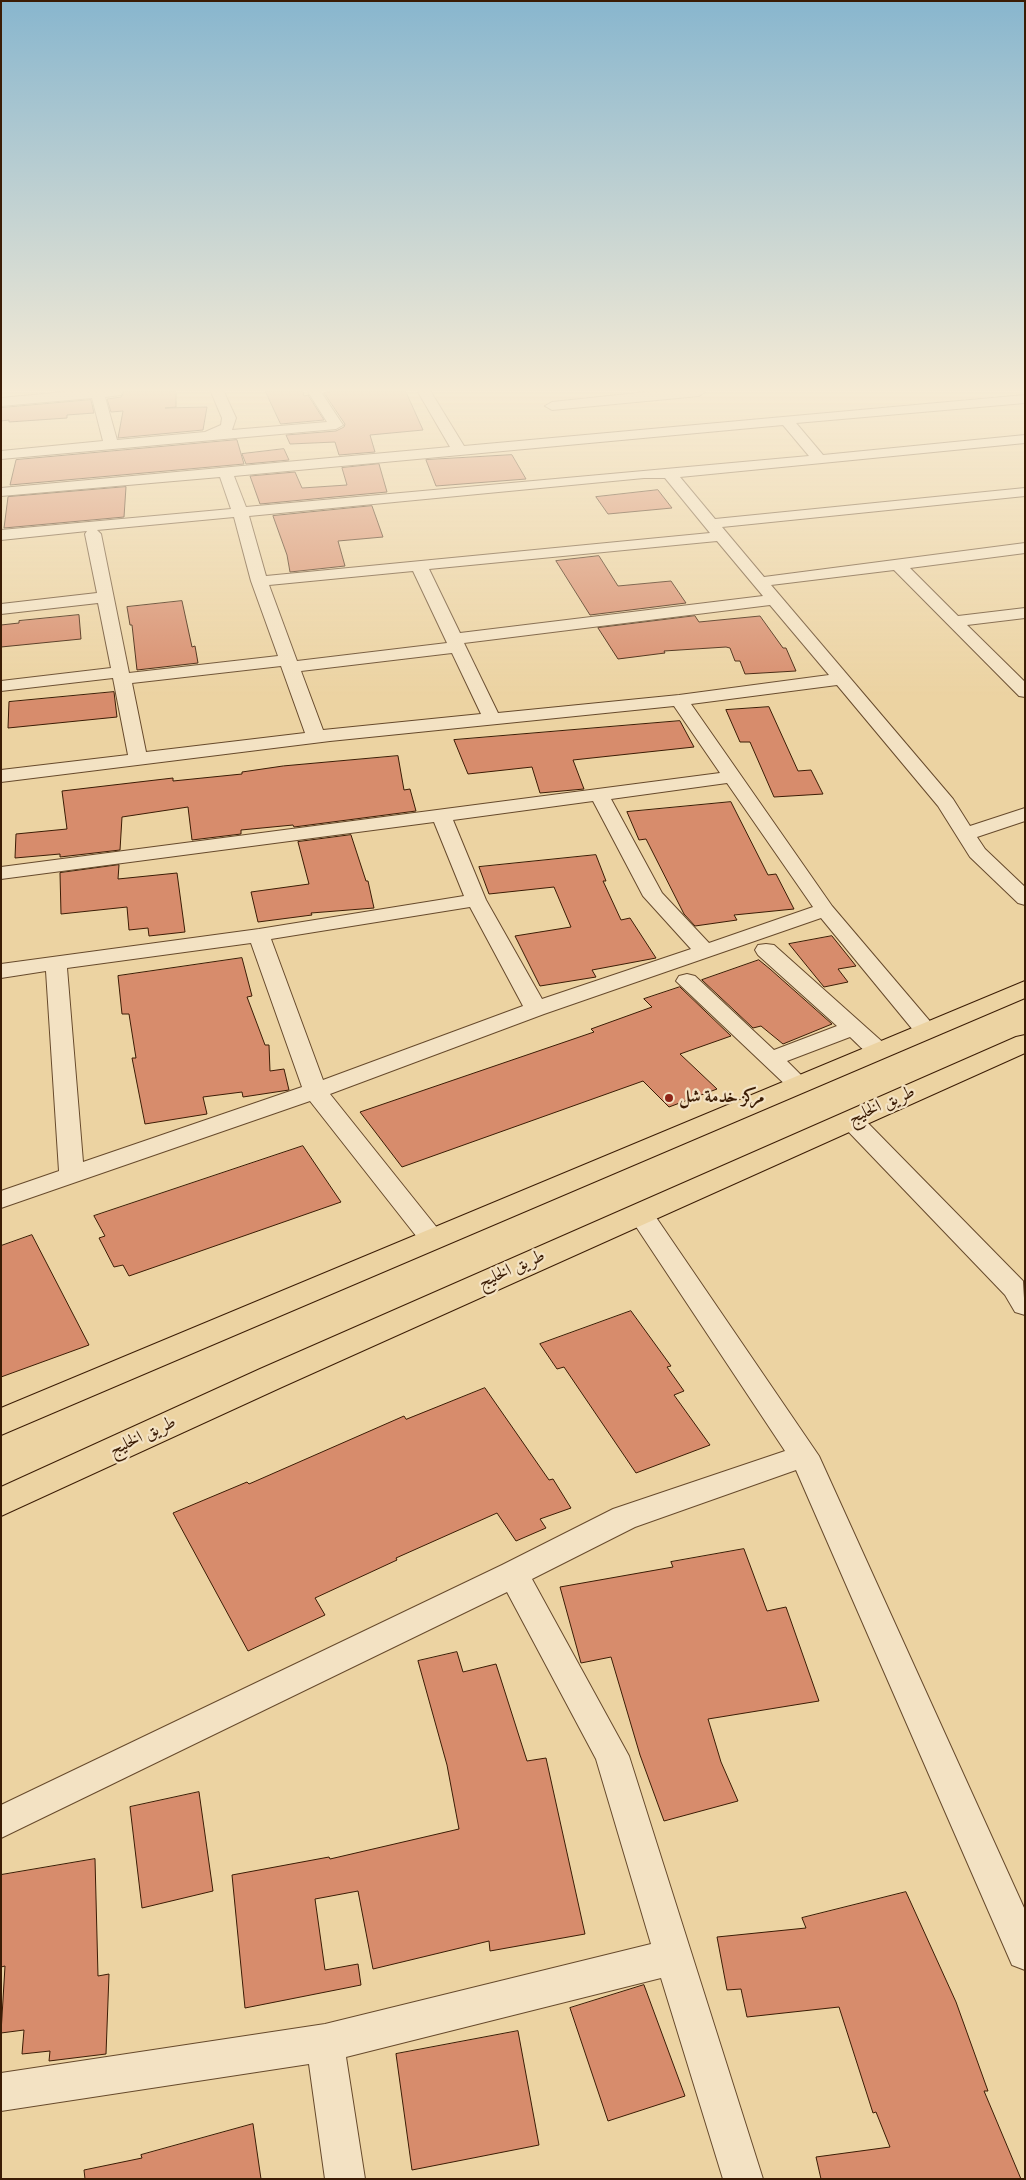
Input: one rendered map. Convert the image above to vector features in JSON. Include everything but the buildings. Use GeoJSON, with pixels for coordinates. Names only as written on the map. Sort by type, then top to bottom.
{"type":"FeatureCollection","features":[{"type":"Feature","properties":{"kind":"main road"},"geometry":{"type":"LineString","coordinates":[[1,1422],[1025,989]]}},
{"type":"Feature","properties":{"kind":"main road","name":"طريق الخليج"},"geometry":{"type":"LineString","coordinates":[[1,1502],[280,1374],[1025,1042]]}},
{"type":"Feature","properties":{"kind":"street"},"geometry":{"type":"LineString","coordinates":[[233,494],[259,581],[316,737]]}},
{"type":"Feature","properties":{"kind":"street"},"geometry":{"type":"LineString","coordinates":[[1,535],[497,494]]}},
{"type":"Feature","properties":{"kind":"street"},"geometry":{"type":"LineString","coordinates":[[686,494],[946,803],[977,853],[1025,899]]}},
{"type":"Feature","properties":{"kind":"street"},"geometry":{"type":"LineString","coordinates":[[259,581],[419,566],[1011,494]]}},
{"type":"Feature","properties":{"kind":"street"},"geometry":{"type":"LineString","coordinates":[[1,543],[240,516]]}},
{"type":"Feature","properties":{"kind":"street"},"geometry":{"type":"LineString","coordinates":[[93,534],[138,760]]}},
{"type":"Feature","properties":{"kind":"street"},"geometry":{"type":"LineString","coordinates":[[761,582],[1025,548]]}},
{"type":"Feature","properties":{"kind":"street"},"geometry":{"type":"LineString","coordinates":[[898,565],[1021,685]]}},
{"type":"Feature","properties":{"kind":"street"},"geometry":{"type":"LineString","coordinates":[[419,566],[492,719]]}},
{"type":"Feature","properties":{"kind":"street"},"geometry":{"type":"LineString","coordinates":[[1,610],[106,597]]}},
{"type":"Feature","properties":{"kind":"street"},"geometry":{"type":"LineString","coordinates":[[1,686],[121,675],[289,664],[775,599]]}},
{"type":"Feature","properties":{"kind":"street"},"geometry":{"type":"LineString","coordinates":[[954,621],[1025,613]]}},
{"type":"Feature","properties":{"kind":"street"},"geometry":{"type":"LineString","coordinates":[[1,776],[316,737],[679,700],[843,679]]}},
{"type":"Feature","properties":{"kind":"street"},"geometry":{"type":"LineString","coordinates":[[679,700],[825,910],[926,1031]]}},
{"type":"Feature","properties":{"kind":"street"},"geometry":{"type":"LineString","coordinates":[[1,873],[733,777]]}},
{"type":"Feature","properties":{"kind":"street"},"geometry":{"type":"LineString","coordinates":[[599,795],[653,896],[706,952]]}},
{"type":"Feature","properties":{"kind":"street"},"geometry":{"type":"LineString","coordinates":[[966,834],[1025,814]]}},
{"type":"Feature","properties":{"kind":"street"},"geometry":{"type":"LineString","coordinates":[[441,815],[476,900],[536,1009]]}},
{"type":"Feature","properties":{"kind":"street"},"geometry":{"type":"LineString","coordinates":[[1,971],[259,936],[476,900]]}},
{"type":"Feature","properties":{"kind":"street"},"geometry":{"type":"LineString","coordinates":[[1,1200],[315,1091],[536,1009],[825,910]]}},
{"type":"Feature","properties":{"kind":"street"},"geometry":{"type":"LineString","coordinates":[[259,936],[315,1091],[433,1240]]}},
{"type":"Feature","properties":{"kind":"street"},"geometry":{"type":"LineString","coordinates":[[766,950],[879,1051]]}},
{"type":"Feature","properties":{"kind":"street"},"geometry":{"type":"LineString","coordinates":[[56,964],[72,1174]]}},
{"type":"Feature","properties":{"kind":"street"},"geometry":{"type":"LineString","coordinates":[[687,981],[799,1084]]}},
{"type":"Feature","properties":{"kind":"street"},"geometry":{"type":"LineString","coordinates":[[771,1058],[853,1028]]}},
{"type":"Feature","properties":{"kind":"street"},"geometry":{"type":"LineString","coordinates":[[851,1120],[1021,1292]]}},
{"type":"Feature","properties":{"kind":"street"},"geometry":{"type":"LineString","coordinates":[[640,1214],[804,1456],[1025,1952]]}},
{"type":"Feature","properties":{"kind":"street"},"geometry":{"type":"LineString","coordinates":[[1,1822],[513,1574],[624,1518],[804,1456]]}},
{"type":"Feature","properties":{"kind":"street"},"geometry":{"type":"LineString","coordinates":[[513,1574],[612,1756],[743,2179]]}},
{"type":"Feature","properties":{"kind":"street"},"geometry":{"type":"LineString","coordinates":[[1,2092],[325,2043],[673,1957]]}},
{"type":"Feature","properties":{"kind":"street"},"geometry":{"type":"LineString","coordinates":[[325,2043],[345,2179]]}},
{"type":"Feature","properties":{"kind":"place","name":"مركز خدمة شل"},"geometry":{"type":"Point","coordinates":[669,1098]}}]}
